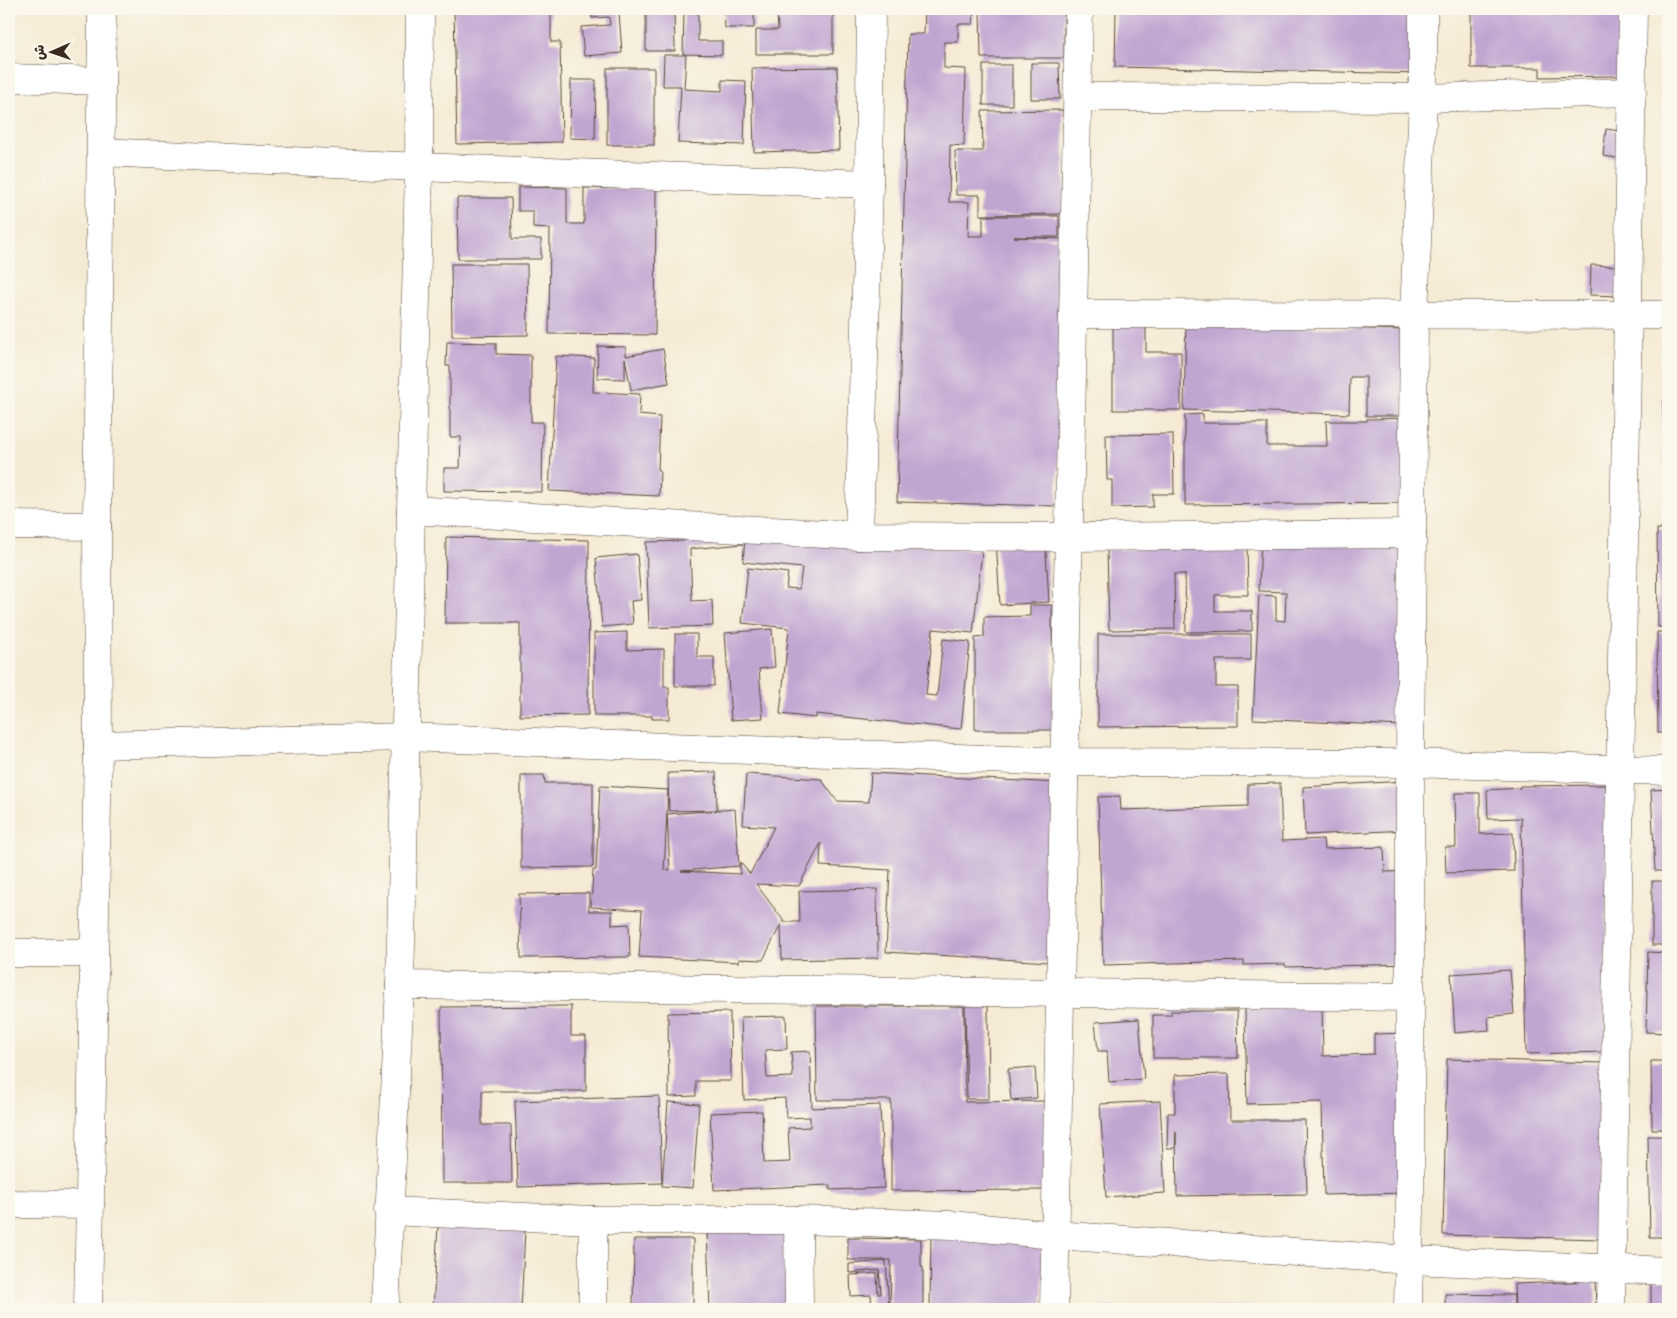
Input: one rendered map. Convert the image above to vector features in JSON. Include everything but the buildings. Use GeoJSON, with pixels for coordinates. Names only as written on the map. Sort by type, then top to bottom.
{"type":"FeatureCollection","features":[{"type":"Feature","properties":{"kind":"street"},"geometry":{"type":"LineString","coordinates":[[88,1309],[98,745],[97,526],[102,9]]}},
{"type":"Feature","properties":{"kind":"street"},"geometry":{"type":"LineString","coordinates":[[384,1309],[400,985],[420,168],[420,9]]}},
{"type":"Feature","properties":{"kind":"street"},"geometry":{"type":"LineString","coordinates":[[859,536],[871,9]]}},
{"type":"Feature","properties":{"kind":"street"},"geometry":{"type":"LineString","coordinates":[[1054,1309],[1079,9]]}},
{"type":"Feature","properties":{"kind":"street"},"geometry":{"type":"LineString","coordinates":[[1408,1309],[1414,316],[1423,98],[1423,9]]}},
{"type":"Feature","properties":{"kind":"street"},"geometry":{"type":"LineString","coordinates":[[1611,1309],[1633,9]]}},
{"type":"Feature","properties":{"kind":"street"},"geometry":{"type":"LineString","coordinates":[[9,78],[100,81]]}},
{"type":"Feature","properties":{"kind":"street"},"geometry":{"type":"LineString","coordinates":[[1077,97],[1423,98],[1632,92]]}},
{"type":"Feature","properties":{"kind":"street"},"geometry":{"type":"LineString","coordinates":[[101,152],[420,168],[868,184]]}},
{"type":"Feature","properties":{"kind":"street"},"geometry":{"type":"LineString","coordinates":[[1073,314],[1668,315]]}},
{"type":"Feature","properties":{"kind":"street"},"geometry":{"type":"LineString","coordinates":[[411,510],[859,536],[1069,537],[1412,534]]}},
{"type":"Feature","properties":{"kind":"street"},"geometry":{"type":"LineString","coordinates":[[9,525],[97,526]]}},
{"type":"Feature","properties":{"kind":"street"},"geometry":{"type":"LineString","coordinates":[[98,745],[406,737],[1066,762],[1410,763],[1668,771]]}},
{"type":"Feature","properties":{"kind":"street"},"geometry":{"type":"LineString","coordinates":[[9,952],[94,953]]}},
{"type":"Feature","properties":{"kind":"street"},"geometry":{"type":"LineString","coordinates":[[400,985],[1411,998]]}},
{"type":"Feature","properties":{"kind":"street"},"geometry":{"type":"LineString","coordinates":[[9,1204],[90,1205]]}},
{"type":"Feature","properties":{"kind":"street"},"geometry":{"type":"LineString","coordinates":[[388,1211],[593,1220],[798,1220],[952,1225],[1056,1235],[1409,1260],[1668,1271]]}},
{"type":"Feature","properties":{"kind":"street"},"geometry":{"type":"LineString","coordinates":[[592,1309],[593,1220]]}},
{"type":"Feature","properties":{"kind":"street"},"geometry":{"type":"LineString","coordinates":[[798,1220],[799,1309]]}}]}
